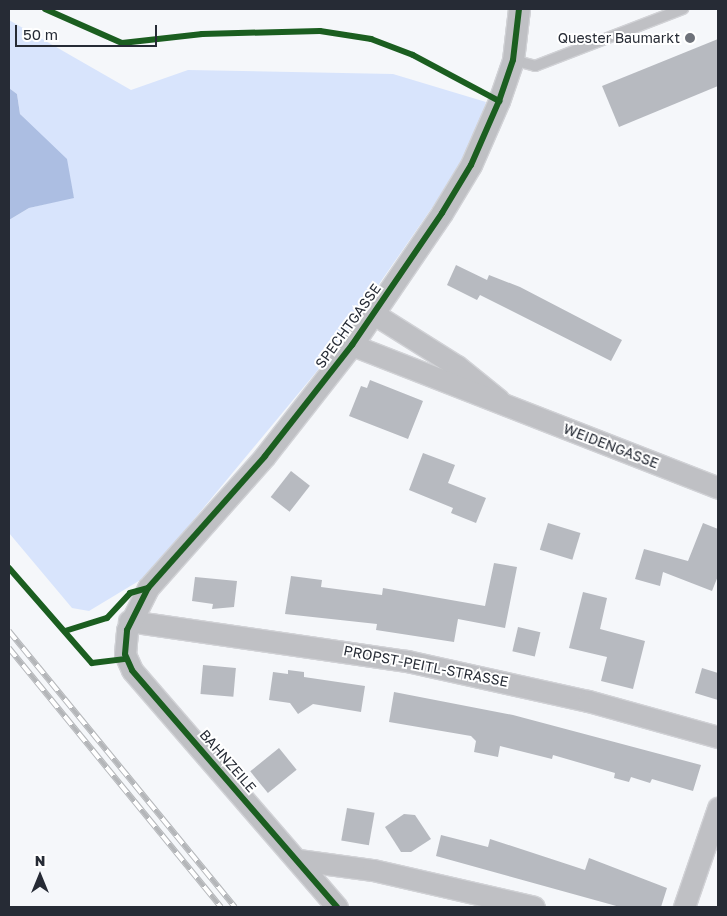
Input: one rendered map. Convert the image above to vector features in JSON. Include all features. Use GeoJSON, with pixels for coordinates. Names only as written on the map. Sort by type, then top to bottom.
{"type":"FeatureCollection","features":[{"type":"Feature","properties":{"kind":"street","name":"SPECHTGASSE"},"geometry":{"type":"LineString","coordinates":[[129,621],[148,588],[265,456],[352,345],[471,165],[513,60],[519,9]]}},
{"type":"Feature","properties":{"kind":"street","name":"WEIDENGASSE"},"geometry":{"type":"LineString","coordinates":[[374,314],[464,371],[505,405]]}},
{"type":"Feature","properties":{"kind":"street","name":"WEIDENGASSE"},"geometry":{"type":"LineString","coordinates":[[352,345],[718,488]]}},
{"type":"Feature","properties":{"kind":"street","name":"PROPST-PEITL-STRASSE"},"geometry":{"type":"LineString","coordinates":[[129,621],[406,661],[588,701],[718,737]]}},
{"type":"Feature","properties":{"kind":"street","name":"BAHNZEILE"},"geometry":{"type":"LineString","coordinates":[[129,621],[124,648],[132,670],[337,907]]}},
{"type":"Feature","properties":{"kind":"street"},"geometry":{"type":"LineString","coordinates":[[684,907],[718,808]]}},
{"type":"Feature","properties":{"kind":"street"},"geometry":{"type":"LineString","coordinates":[[298,860],[373,870],[534,907]]}},
{"type":"Feature","properties":{"kind":"lane"},"geometry":{"type":"LineString","coordinates":[[513,60],[535,66],[683,9]]}},
{"type":"Feature","properties":{"kind":"shaded area"},"geometry":{"type":"Polygon","coordinates":[[[9,20],[131,90],[188,70],[393,74],[486,102],[475,138],[436,202],[327,359],[147,576],[89,611],[72,608],[9,533],[9,220],[29,208],[74,197],[38,134],[20,114],[17,94],[9,88],[9,20]]]}},
{"type":"Feature","properties":{"kind":"shaded area"},"geometry":{"type":"Polygon","coordinates":[[[9,88],[17,94],[20,114],[67,159],[74,198],[29,208],[9,220],[9,88]]]}},
{"type":"Feature","properties":{"kind":"building"},"geometry":{"type":"Polygon","coordinates":[[[718,39],[718,86],[619,127],[602,86],[718,39]]]}},
{"type":"Feature","properties":{"kind":"building"},"geometry":{"type":"Polygon","coordinates":[[[456,265],[487,280],[489,275],[520,287],[622,340],[611,361],[480,295],[477,300],[447,285],[456,265]]]}},
{"type":"Feature","properties":{"kind":"building"},"geometry":{"type":"Polygon","coordinates":[[[370,380],[423,401],[408,439],[349,416],[361,386],[367,388],[370,380]]]}},
{"type":"Feature","properties":{"kind":"building"},"geometry":{"type":"Polygon","coordinates":[[[423,453],[455,465],[448,483],[486,498],[476,523],[451,513],[453,508],[409,490],[423,453]]]}},
{"type":"Feature","properties":{"kind":"building"},"geometry":{"type":"Polygon","coordinates":[[[291,471],[310,486],[290,512],[271,497],[291,471]]]}},
{"type":"Feature","properties":{"kind":"building"},"geometry":{"type":"Polygon","coordinates":[[[548,523],[581,533],[572,560],[540,550],[548,523]]]}},
{"type":"Feature","properties":{"kind":"building"},"geometry":{"type":"Polygon","coordinates":[[[703,523],[718,529],[718,576],[712,591],[663,572],[660,586],[635,579],[644,549],[688,561],[703,523]]]}},
{"type":"Feature","properties":{"kind":"building"},"geometry":{"type":"Polygon","coordinates":[[[494,563],[517,567],[505,628],[458,619],[454,642],[376,630],[377,624],[285,614],[291,576],[322,580],[321,587],[382,595],[383,588],[485,606],[494,563]]]}},
{"type":"Feature","properties":{"kind":"building"},"geometry":{"type":"Polygon","coordinates":[[[195,577],[237,581],[234,607],[212,609],[213,604],[192,601],[195,577]]]}},
{"type":"Feature","properties":{"kind":"building"},"geometry":{"type":"Polygon","coordinates":[[[583,592],[607,598],[600,629],[645,641],[633,689],[601,681],[607,657],[569,648],[583,592]]]}},
{"type":"Feature","properties":{"kind":"building"},"geometry":{"type":"Polygon","coordinates":[[[518,627],[540,632],[535,657],[512,651],[518,627]]]}},
{"type":"Feature","properties":{"kind":"building"},"geometry":{"type":"Polygon","coordinates":[[[203,665],[236,668],[233,697],[200,694],[203,665]]]}},
{"type":"Feature","properties":{"kind":"building"},"geometry":{"type":"Polygon","coordinates":[[[702,668],[718,673],[718,700],[695,693],[702,668]]]}},
{"type":"Feature","properties":{"kind":"building"},"geometry":{"type":"Polygon","coordinates":[[[288,670],[304,672],[304,677],[365,686],[361,712],[313,704],[298,714],[290,703],[269,700],[273,672],[288,674],[288,670]]]}},
{"type":"Feature","properties":{"kind":"building"},"geometry":{"type":"Polygon","coordinates":[[[394,692],[513,715],[701,765],[693,791],[652,779],[650,783],[631,777],[629,782],[614,778],[615,773],[553,755],[552,759],[500,746],[498,757],[474,752],[476,741],[471,736],[389,722],[394,692]]]}},
{"type":"Feature","properties":{"kind":"building"},"geometry":{"type":"Polygon","coordinates":[[[279,748],[297,770],[268,793],[250,771],[279,748]]]}},
{"type":"Feature","properties":{"kind":"building"},"geometry":{"type":"Polygon","coordinates":[[[347,808],[375,813],[369,845],[341,840],[347,808]]]}},
{"type":"Feature","properties":{"kind":"building"},"geometry":{"type":"Polygon","coordinates":[[[404,814],[415,815],[431,839],[411,852],[401,852],[385,827],[404,814]]]}},
{"type":"Feature","properties":{"kind":"building"},"geometry":{"type":"Polygon","coordinates":[[[441,835],[488,847],[490,839],[585,870],[589,858],[667,888],[661,907],[620,907],[436,856],[441,835]]]}},
{"type":"Feature","properties":{"kind":"railway"},"geometry":{"type":"LineString","coordinates":[[9,631],[235,907]]}},
{"type":"Feature","properties":{"kind":"railway"},"geometry":{"type":"LineString","coordinates":[[9,648],[221,907]]}},
{"type":"Feature","properties":{"kind":"cycle path"},"geometry":{"type":"LineString","coordinates":[[45,9],[122,43],[202,34],[320,31],[371,39],[413,55],[499,101]]}},
{"type":"Feature","properties":{"kind":"cycle path"},"geometry":{"type":"LineString","coordinates":[[337,907],[132,670],[125,654],[127,630],[148,588],[265,456],[352,345],[442,213],[471,165],[499,101],[513,60],[519,9]]}},
{"type":"Feature","properties":{"kind":"cycle path"},"geometry":{"type":"LineString","coordinates":[[9,568],[92,663],[126,659]]}},
{"type":"Feature","properties":{"kind":"cycle path"},"geometry":{"type":"LineString","coordinates":[[65,631],[107,618],[130,593],[148,588]]}},
{"type":"Feature","properties":{"kind":"place","name":"Quester Baumarkt"},"geometry":{"type":"Point","coordinates":[690,38]}}]}
